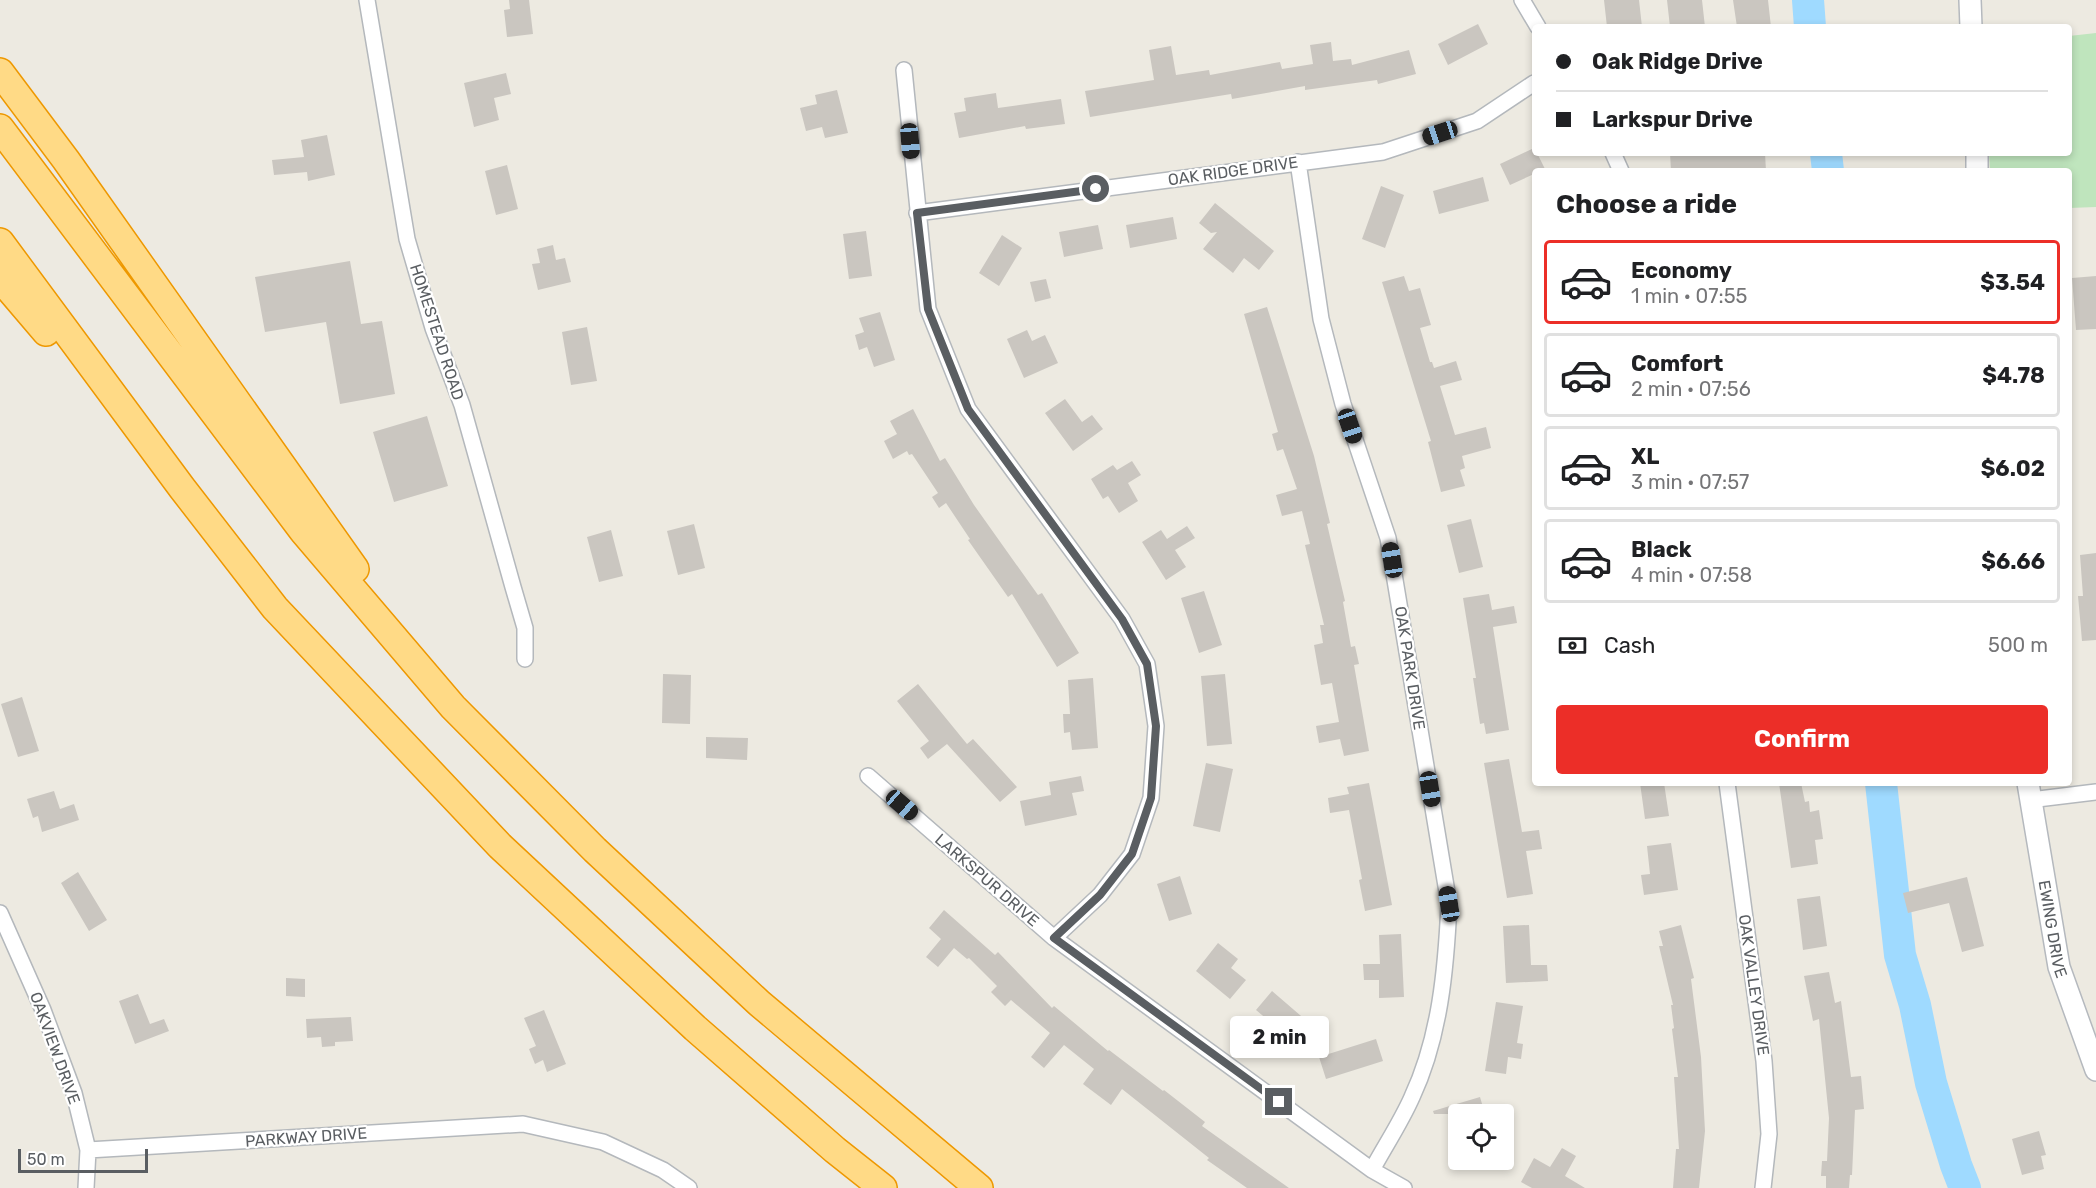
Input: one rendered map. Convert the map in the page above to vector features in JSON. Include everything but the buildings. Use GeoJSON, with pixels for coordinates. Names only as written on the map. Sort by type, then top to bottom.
{"type":"FeatureCollection","features":[{"type":"Feature","properties":{"kind":"highway"},"geometry":{"type":"LineString","coordinates":[[0,72],[66,160],[453,707]]}},
{"type":"Feature","properties":{"kind":"highway"},"geometry":{"type":"LineString","coordinates":[[0,128],[303,531],[453,707],[595,850],[759,1003],[979,1188]]}},
{"type":"Feature","properties":{"kind":"highway"},"geometry":{"type":"LineString","coordinates":[[0,242],[182,488],[275,608],[500,846],[695,1028],[835,1150],[883,1188]]}},
{"type":"Feature","properties":{"kind":"highway"},"geometry":{"type":"LineString","coordinates":[[0,278],[182,488]]}},
{"type":"Feature","properties":{"kind":"main road"},"geometry":{"type":"LineString","coordinates":[[1970,0],[1971,24]]}},
{"type":"Feature","properties":{"kind":"main road","name":"EWING DRIVE"},"geometry":{"type":"LineString","coordinates":[[2029,792],[2059,967],[2096,1070]]}},
{"type":"Feature","properties":{"kind":"street","name":"HOMESTEAD ROAD"},"geometry":{"type":"LineString","coordinates":[[367,0],[407,239],[433,328],[462,405],[525,628],[525,660]]}},
{"type":"Feature","properties":{"kind":"street"},"geometry":{"type":"LineString","coordinates":[[1522,0],[1536,24]]}},
{"type":"Feature","properties":{"kind":"street"},"geometry":{"type":"LineString","coordinates":[[904,70],[928,309],[968,409],[1122,619],[1147,664],[1156,726],[1151,798],[1132,854],[1100,895],[1054,938]]}},
{"type":"Feature","properties":{"kind":"street","name":"OAK RIDGE DRIVE"},"geometry":{"type":"LineString","coordinates":[[917,213],[1383,152],[1477,121],[1532,84]]}},
{"type":"Feature","properties":{"kind":"street","name":"OAK PARK DRIVE"},"geometry":{"type":"LineString","coordinates":[[1298,162],[1321,319],[1343,404],[1388,538],[1449,904],[1447,954],[1435,1034],[1413,1096],[1372,1170]]}},
{"type":"Feature","properties":{"kind":"street","name":"LARKSPUR DRIVE"},"geometry":{"type":"LineString","coordinates":[[868,776],[1054,938],[1372,1170],[1404,1188]]}},
{"type":"Feature","properties":{"kind":"street","name":"OAK VALLEY DRIVE"},"geometry":{"type":"LineString","coordinates":[[1727,786],[1764,1061],[1769,1134],[1763,1188]]}},
{"type":"Feature","properties":{"kind":"street"},"geometry":{"type":"LineString","coordinates":[[2029,792],[2096,792]]}},
{"type":"Feature","properties":{"kind":"street","name":"OAKVIEW DRIVE"},"geometry":{"type":"LineString","coordinates":[[0,913],[43,1010],[74,1093],[88,1150],[86,1188]]}},
{"type":"Feature","properties":{"kind":"street","name":"PARKWAY DRIVE"},"geometry":{"type":"LineString","coordinates":[[88,1150],[523,1124],[603,1142],[663,1170],[689,1188]]}},
{"type":"Feature","properties":{"kind":"green space"},"geometry":{"type":"Polygon","coordinates":[[[2096,33],[2096,207],[2072,208],[2072,168],[1990,168],[1989,156],[2072,156],[2072,36],[2096,33]]]}},
{"type":"Feature","properties":{"kind":"waterway"},"geometry":{"type":"LineString","coordinates":[[1808,0],[1810,24]]}},
{"type":"Feature","properties":{"kind":"waterway"},"geometry":{"type":"LineString","coordinates":[[1826,156],[1828,168]]}},
{"type":"Feature","properties":{"kind":"waterway"},"geometry":{"type":"LineString","coordinates":[[1881,786],[1900,955],[1915,1005],[1931,1083],[1965,1188]]}},
{"type":"Feature","properties":{"kind":"route"},"geometry":{"type":"LineString","coordinates":[[1096,189],[917,213],[928,309],[968,409],[1122,619],[1147,664],[1156,726],[1151,798],[1132,854],[1100,895],[1054,938],[1279,1102]]}}]}
